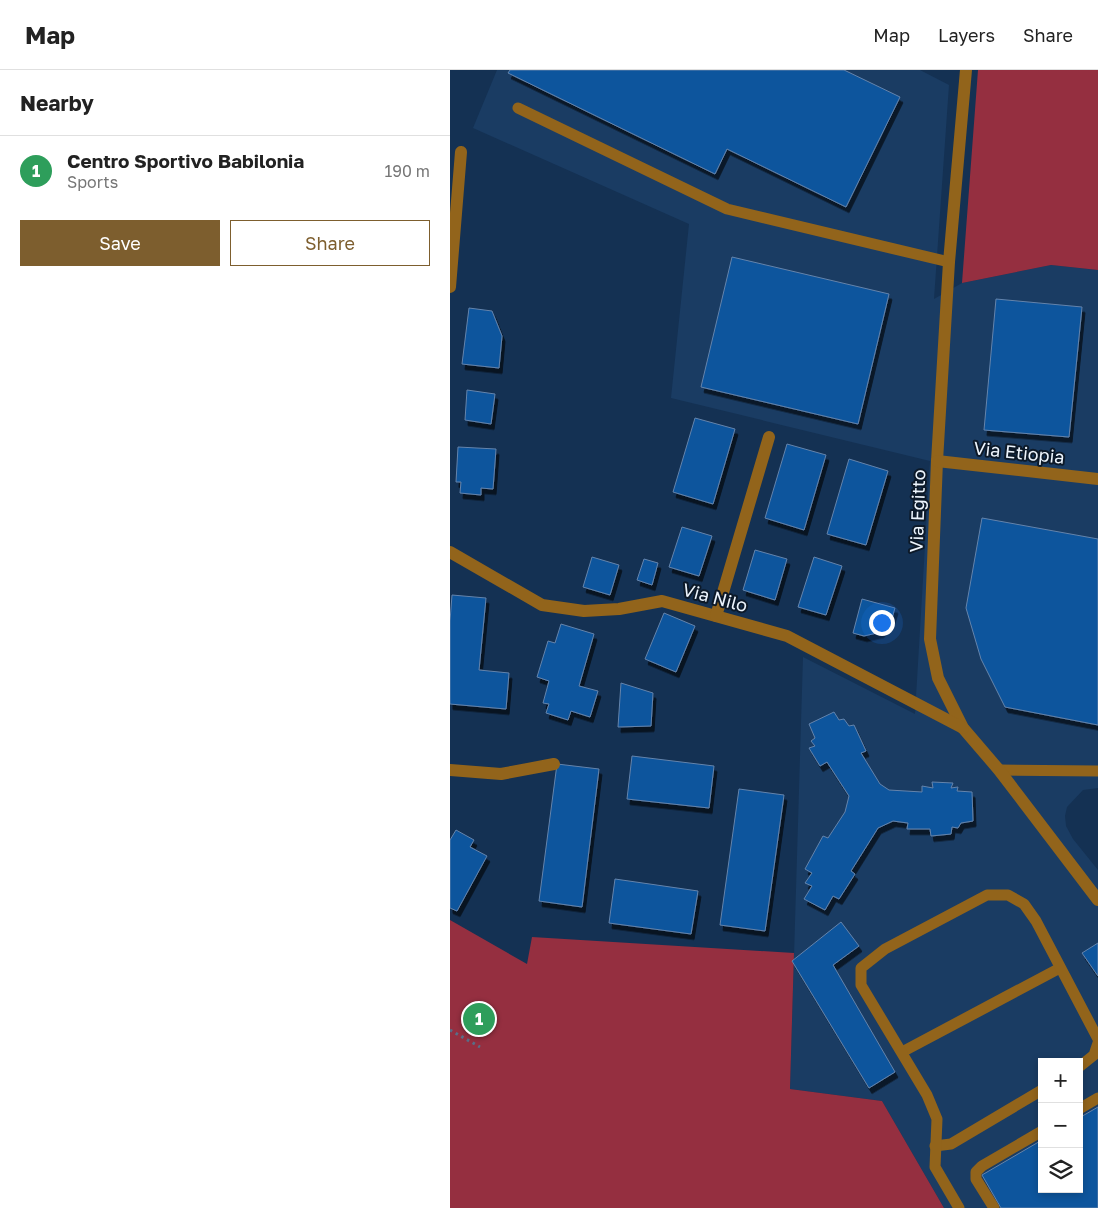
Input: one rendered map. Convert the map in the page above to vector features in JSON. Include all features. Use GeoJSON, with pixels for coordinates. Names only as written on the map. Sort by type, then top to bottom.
{"type":"FeatureCollection","features":[{"type":"Feature","properties":{"kind":"street","name":"Via Egitto"},"geometry":{"type":"LineString","coordinates":[[966,70],[949,262],[937,461],[930,639],[938,678],[963,728],[999,770],[1098,900]]}},
{"type":"Feature","properties":{"kind":"street"},"geometry":{"type":"LineString","coordinates":[[450,287],[461,152]]}},
{"type":"Feature","properties":{"kind":"street"},"geometry":{"type":"LineString","coordinates":[[716,616],[769,437]]}},
{"type":"Feature","properties":{"kind":"street","name":"Via Etiopia"},"geometry":{"type":"LineString","coordinates":[[937,461],[1098,479]]}},
{"type":"Feature","properties":{"kind":"street","name":"Via Nilo"},"geometry":{"type":"LineString","coordinates":[[450,552],[542,605],[584,611],[619,609],[662,601],[787,636],[963,728]]}},
{"type":"Feature","properties":{"kind":"street"},"geometry":{"type":"LineString","coordinates":[[450,770],[501,774],[554,764]]}},
{"type":"Feature","properties":{"kind":"lane"},"geometry":{"type":"LineString","coordinates":[[518,108],[727,209],[949,262]]}},
{"type":"Feature","properties":{"kind":"lane"},"geometry":{"type":"LineString","coordinates":[[999,770],[1098,771]]}},
{"type":"Feature","properties":{"kind":"lane"},"geometry":{"type":"LineString","coordinates":[[959,1208],[935,1167],[937,1119],[927,1095],[861,985],[861,968],[885,949],[987,895],[1008,894],[1024,904],[1098,1039]]}},
{"type":"Feature","properties":{"kind":"lane"},"geometry":{"type":"LineString","coordinates":[[902,1052],[1060,968]]}},
{"type":"Feature","properties":{"kind":"lane"},"geometry":{"type":"LineString","coordinates":[[1083,1064],[1094,1055],[1098,1043]]}},
{"type":"Feature","properties":{"kind":"lane"},"geometry":{"type":"LineString","coordinates":[[935,1146],[951,1144],[1038,1092]]}},
{"type":"Feature","properties":{"kind":"lane"},"geometry":{"type":"LineString","coordinates":[[1083,1107],[1098,1098]]}},
{"type":"Feature","properties":{"kind":"lane"},"geometry":{"type":"LineString","coordinates":[[994,1208],[976,1179],[976,1172],[982,1166],[1038,1133]]}},
{"type":"Feature","properties":{"kind":"path"},"geometry":{"type":"LineString","coordinates":[[450,1030],[480,1047]]}},
{"type":"Feature","properties":{"kind":"shaded area"},"geometry":{"type":"Polygon","coordinates":[[[497,70],[920,70],[949,85],[934,299],[962,283],[1051,265],[1098,270],[1098,788],[1083,790],[1067,807],[1065,816],[1066,826],[1073,839],[1098,870],[1098,1208],[944,1208],[882,1101],[790,1089],[803,657],[915,714],[930,461],[671,398],[689,224],[473,128],[497,70]]]}},
{"type":"Feature","properties":{"kind":"shaded area"},"geometry":{"type":"Polygon","coordinates":[[[978,70],[1098,70],[1098,270],[1051,265],[962,283],[978,70]]]}},
{"type":"Feature","properties":{"kind":"shaded area"},"geometry":{"type":"Polygon","coordinates":[[[450,920],[527,964],[532,937],[794,953],[790,1089],[882,1101],[944,1208],[450,1208],[450,920]]]}},
{"type":"Feature","properties":{"kind":"building"},"geometry":{"type":"Polygon","coordinates":[[[510,70],[844,70],[900,97],[846,207],[727,149],[715,174],[508,73],[510,70]]]}},
{"type":"Feature","properties":{"kind":"building"},"geometry":{"type":"Polygon","coordinates":[[[732,257],[889,294],[858,424],[701,387],[732,257]]]}},
{"type":"Feature","properties":{"kind":"building"},"geometry":{"type":"Polygon","coordinates":[[[996,299],[1082,307],[1069,437],[984,430],[996,299]]]}},
{"type":"Feature","properties":{"kind":"building"},"geometry":{"type":"Polygon","coordinates":[[[469,308],[492,311],[502,336],[499,368],[462,364],[469,308]]]}},
{"type":"Feature","properties":{"kind":"building"},"geometry":{"type":"Polygon","coordinates":[[[467,390],[495,394],[491,424],[465,420],[467,390]]]}},
{"type":"Feature","properties":{"kind":"building"},"geometry":{"type":"Polygon","coordinates":[[[695,418],[735,429],[713,504],[673,492],[695,418]]]}},
{"type":"Feature","properties":{"kind":"building"},"geometry":{"type":"Polygon","coordinates":[[[787,444],[826,455],[804,530],[765,518],[787,444]]]}},
{"type":"Feature","properties":{"kind":"building"},"geometry":{"type":"Polygon","coordinates":[[[458,447],[496,449],[493,489],[481,488],[481,495],[460,493],[461,482],[456,482],[458,447]]]}},
{"type":"Feature","properties":{"kind":"building"},"geometry":{"type":"Polygon","coordinates":[[[849,459],[888,471],[866,545],[827,534],[849,459]]]}},
{"type":"Feature","properties":{"kind":"building"},"geometry":{"type":"Polygon","coordinates":[[[982,518],[1098,539],[1098,725],[1005,707],[981,659],[966,608],[982,518]]]}},
{"type":"Feature","properties":{"kind":"building"},"geometry":{"type":"Polygon","coordinates":[[[682,527],[712,536],[699,576],[669,567],[682,527]]]}},
{"type":"Feature","properties":{"kind":"building"},"geometry":{"type":"Polygon","coordinates":[[[755,550],[787,559],[775,600],[743,590],[755,550]]]}},
{"type":"Feature","properties":{"kind":"building"},"geometry":{"type":"Polygon","coordinates":[[[592,557],[619,565],[610,595],[583,587],[592,557]]]}},
{"type":"Feature","properties":{"kind":"building"},"geometry":{"type":"Polygon","coordinates":[[[814,557],[842,566],[826,615],[798,607],[814,557]]]}},
{"type":"Feature","properties":{"kind":"building"},"geometry":{"type":"Polygon","coordinates":[[[644,559],[658,563],[652,585],[637,580],[644,559]]]}},
{"type":"Feature","properties":{"kind":"building"},"geometry":{"type":"Polygon","coordinates":[[[452,595],[486,598],[479,670],[509,673],[506,709],[450,704],[450,621],[452,595]]]}},
{"type":"Feature","properties":{"kind":"building"},"geometry":{"type":"Polygon","coordinates":[[[862,599],[895,608],[892,618],[881,632],[864,636],[853,633],[862,599]]]}},
{"type":"Feature","properties":{"kind":"building"},"geometry":{"type":"Polygon","coordinates":[[[664,613],[695,626],[676,672],[645,659],[664,613]]]}},
{"type":"Feature","properties":{"kind":"building"},"geometry":{"type":"Polygon","coordinates":[[[561,624],[594,634],[579,686],[598,691],[590,717],[571,711],[568,720],[546,713],[549,704],[543,703],[549,681],[537,677],[548,641],[555,643],[561,624]]]}},
{"type":"Feature","properties":{"kind":"building"},"geometry":{"type":"Polygon","coordinates":[[[621,683],[653,693],[651,726],[618,727],[621,683]]]}},
{"type":"Feature","properties":{"kind":"building"},"geometry":{"type":"Polygon","coordinates":[[[834,712],[839,720],[844,719],[849,726],[854,725],[866,751],[861,753],[880,784],[889,790],[922,792],[922,786],[933,788],[932,782],[953,783],[951,788],[958,787],[957,791],[972,792],[973,821],[961,823],[958,828],[952,827],[951,834],[931,836],[930,829],[907,829],[908,823],[893,821],[878,828],[851,871],[855,874],[839,899],[833,896],[825,910],[804,899],[812,886],[805,883],[812,873],[805,869],[823,836],[828,838],[845,812],[849,796],[827,762],[820,766],[809,748],[815,746],[811,741],[815,738],[809,724],[834,712]]]}},
{"type":"Feature","properties":{"kind":"building"},"geometry":{"type":"Polygon","coordinates":[[[632,756],[714,766],[709,808],[627,799],[632,756]]]}},
{"type":"Feature","properties":{"kind":"building"},"geometry":{"type":"Polygon","coordinates":[[[557,764],[599,769],[582,907],[539,901],[557,764]]]}},
{"type":"Feature","properties":{"kind":"building"},"geometry":{"type":"Polygon","coordinates":[[[739,789],[784,795],[765,931],[720,925],[739,789]]]}},
{"type":"Feature","properties":{"kind":"building"},"geometry":{"type":"Polygon","coordinates":[[[456,830],[474,840],[470,847],[487,856],[457,911],[450,908],[450,840],[456,830]]]}},
{"type":"Feature","properties":{"kind":"building"},"geometry":{"type":"Polygon","coordinates":[[[615,879],[698,891],[691,934],[609,923],[615,879]]]}},
{"type":"Feature","properties":{"kind":"building"},"geometry":{"type":"Polygon","coordinates":[[[841,922],[859,946],[833,965],[895,1072],[869,1088],[792,961],[841,922]]]}},
{"type":"Feature","properties":{"kind":"building"},"geometry":{"type":"Polygon","coordinates":[[[1098,943],[1098,976],[1082,953],[1098,943]]]}},
{"type":"Feature","properties":{"kind":"building"},"geometry":{"type":"Polygon","coordinates":[[[1098,1107],[1098,1208],[1001,1208],[982,1175],[1038,1142],[1038,1193],[1083,1193],[1083,1116],[1098,1107]]]}},
{"type":"Feature","properties":{"kind":"place","name":"Centro Sportivo Babilonia"},"geometry":{"type":"Point","coordinates":[479,1019]}}]}
